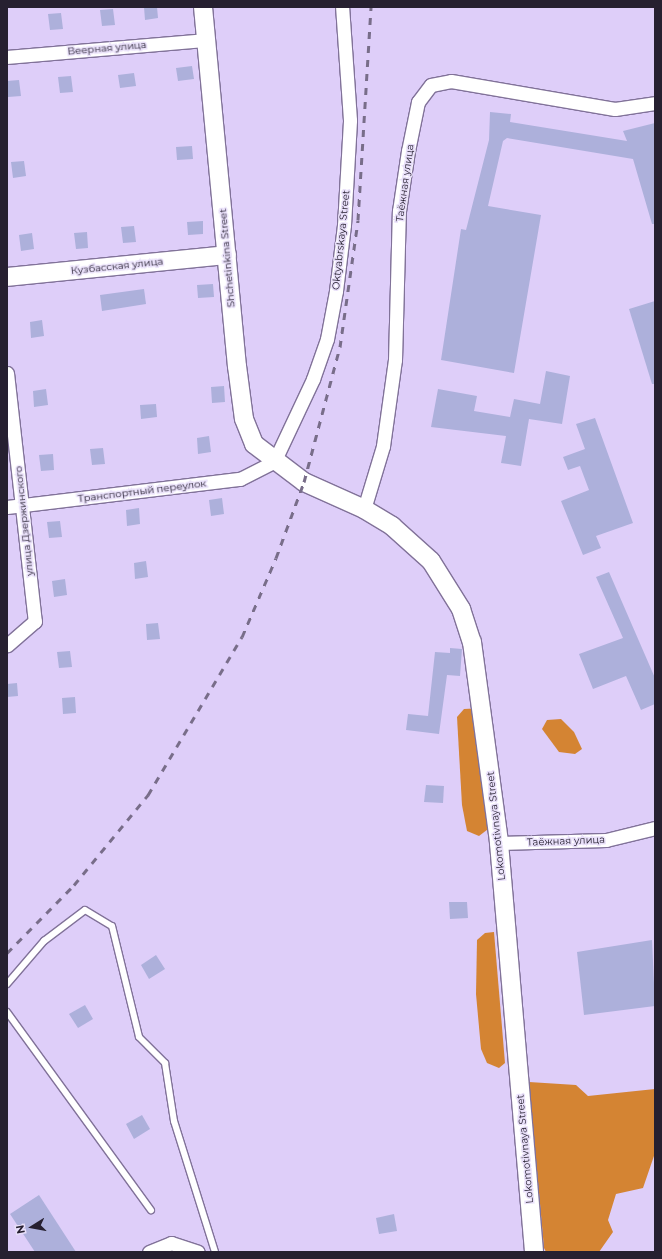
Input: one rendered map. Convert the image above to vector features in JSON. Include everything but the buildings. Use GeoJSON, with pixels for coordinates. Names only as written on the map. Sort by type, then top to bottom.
{"type":"FeatureCollection","features":[{"type":"Feature","properties":{"kind":"street","name":"Shchetinkina Street"},"geometry":{"type":"LineString","coordinates":[[203,7],[244,419],[254,444],[274,462],[304,482]]}},
{"type":"Feature","properties":{"kind":"street","name":"Oktyabrskaya Street"},"geometry":{"type":"LineString","coordinates":[[274,462],[313,379],[327,339],[336,291],[344,225],[350,120],[342,7]]}},
{"type":"Feature","properties":{"kind":"street","name":"Веерная улица"},"geometry":{"type":"LineString","coordinates":[[7,57],[206,40]]}},
{"type":"Feature","properties":{"kind":"street","name":"Таёжная улица"},"geometry":{"type":"LineString","coordinates":[[364,509],[383,446],[395,360],[399,210],[418,102],[431,85],[451,81],[615,109],[655,103]]}},
{"type":"Feature","properties":{"kind":"street","name":"Кузбасская улица"},"geometry":{"type":"LineString","coordinates":[[7,277],[227,256]]}},
{"type":"Feature","properties":{"kind":"street","name":"улица Дзержинского"},"geometry":{"type":"LineString","coordinates":[[7,373],[35,621],[7,645]]}},
{"type":"Feature","properties":{"kind":"street","name":"Транспортный переулок"},"geometry":{"type":"LineString","coordinates":[[7,507],[240,479],[274,462]]}},
{"type":"Feature","properties":{"kind":"street","name":"Lokomotivnaya Street"},"geometry":{"type":"LineString","coordinates":[[304,482],[364,509],[392,526],[432,561],[461,609],[479,676],[499,843],[534,1252]]}},
{"type":"Feature","properties":{"kind":"street","name":"Таёжная улица"},"geometry":{"type":"LineString","coordinates":[[499,843],[606,840],[655,828]]}},
{"type":"Feature","properties":{"kind":"street"},"geometry":{"type":"LineString","coordinates":[[149,1252],[171,1243],[198,1252]]}},
{"type":"Feature","properties":{"kind":"lane"},"geometry":{"type":"LineString","coordinates":[[7,984],[44,941],[85,910],[112,926],[139,1037],[165,1063],[174,1121],[215,1252]]}},
{"type":"Feature","properties":{"kind":"lane"},"geometry":{"type":"LineString","coordinates":[[7,1012],[151,1210]]}},
{"type":"Feature","properties":{"kind":"shaded area"},"geometry":{"type":"Polygon","coordinates":[[[483,708],[496,823],[479,836],[467,831],[462,805],[457,717],[464,709],[483,708]]]}},
{"type":"Feature","properties":{"kind":"shaded area"},"geometry":{"type":"Polygon","coordinates":[[[561,719],[574,732],[582,749],[575,754],[559,752],[542,729],[547,720],[561,719]]]}},
{"type":"Feature","properties":{"kind":"shaded area"},"geometry":{"type":"Polygon","coordinates":[[[494,932],[505,1063],[499,1068],[487,1063],[481,1049],[476,994],[477,940],[485,933],[494,932]]]}},
{"type":"Feature","properties":{"kind":"shaded area"},"geometry":{"type":"Polygon","coordinates":[[[529,1082],[576,1085],[588,1096],[655,1089],[655,1153],[643,1188],[616,1194],[608,1220],[613,1232],[599,1252],[546,1252],[544,1248],[529,1082]]]}},
{"type":"Feature","properties":{"kind":"railway"},"geometry":{"type":"LineString","coordinates":[[7,953],[74,885],[148,795],[242,637],[276,558],[304,482],[340,347],[358,220],[371,7]]}}]}
